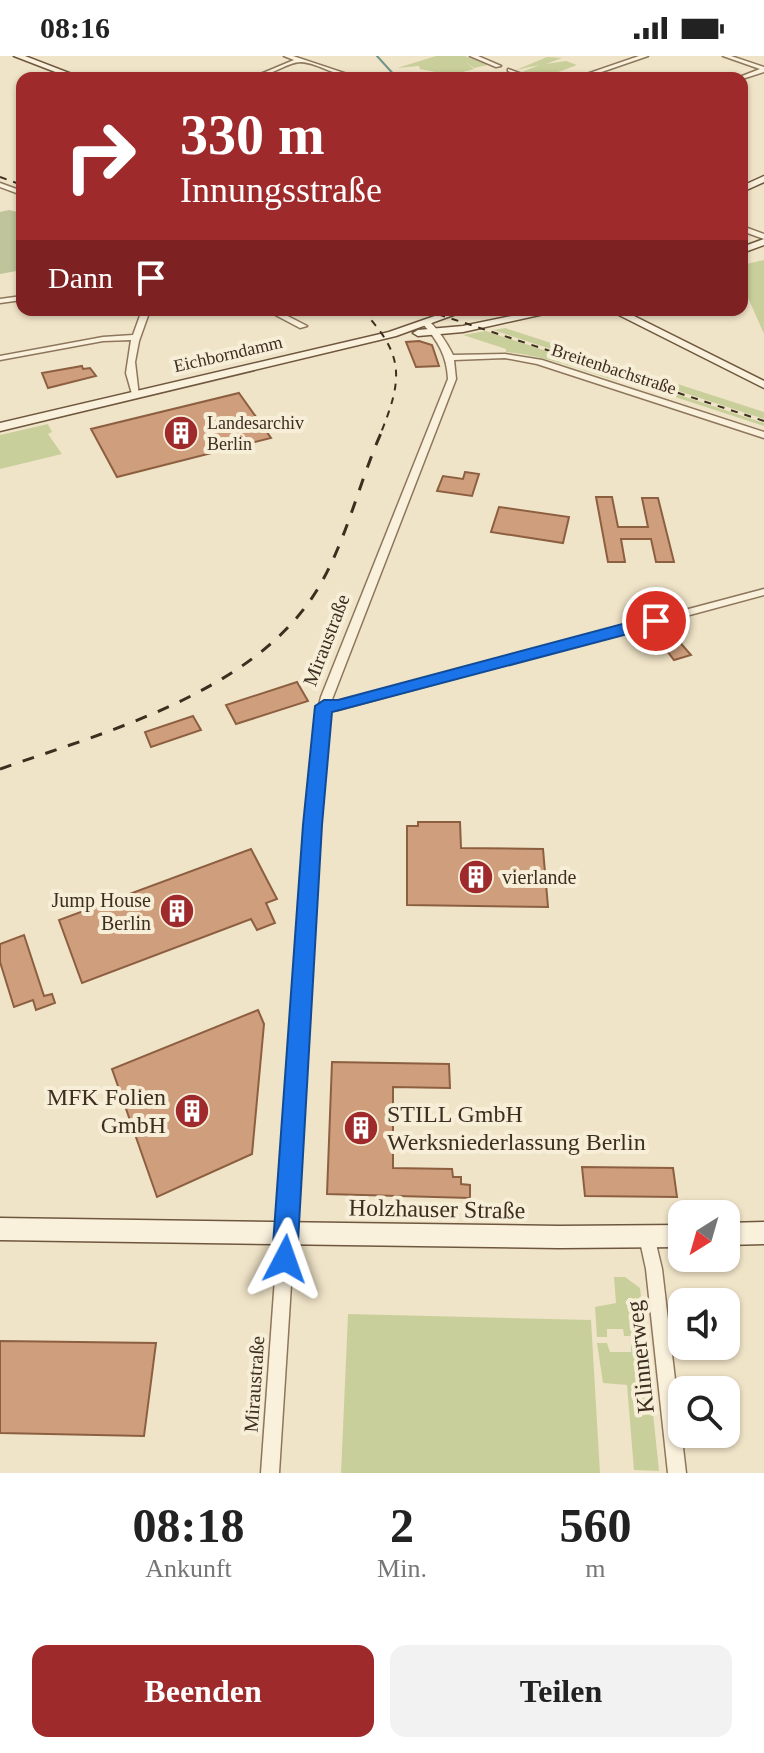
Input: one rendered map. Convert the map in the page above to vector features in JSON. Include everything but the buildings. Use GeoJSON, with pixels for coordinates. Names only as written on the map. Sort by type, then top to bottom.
{"type":"FeatureCollection","features":[{"type":"Feature","properties":{"kind":"main road"},"geometry":{"type":"LineString","coordinates":[[18,56],[62,72]]}},
{"type":"Feature","properties":{"kind":"main road"},"geometry":{"type":"LineString","coordinates":[[431,328],[452,316]]}},
{"type":"Feature","properties":{"kind":"main road"},"geometry":{"type":"LineString","coordinates":[[431,328],[515,316]]}},
{"type":"Feature","properties":{"kind":"main road"},"geometry":{"type":"LineString","coordinates":[[626,316],[764,385]]}},
{"type":"Feature","properties":{"kind":"main road","name":"Eichborndamm"},"geometry":{"type":"LineString","coordinates":[[0,427],[329,345],[431,328]]}},
{"type":"Feature","properties":{"kind":"main road","name":"Holzhauser Straße"},"geometry":{"type":"LineString","coordinates":[[0,1229],[668,1236]]}},
{"type":"Feature","properties":{"kind":"main road"},"geometry":{"type":"LineString","coordinates":[[740,1234],[764,1233]]}},
{"type":"Feature","properties":{"kind":"street"},"geometry":{"type":"LineString","coordinates":[[287,56],[337,72]]}},
{"type":"Feature","properties":{"kind":"street"},"geometry":{"type":"LineString","coordinates":[[269,72],[312,56]]}},
{"type":"Feature","properties":{"kind":"street"},"geometry":{"type":"LineString","coordinates":[[473,56],[498,66]]}},
{"type":"Feature","properties":{"kind":"street"},"geometry":{"type":"LineString","coordinates":[[596,72],[645,56]]}},
{"type":"Feature","properties":{"kind":"street"},"geometry":{"type":"LineString","coordinates":[[726,56],[764,69]]}},
{"type":"Feature","properties":{"kind":"street"},"geometry":{"type":"LineString","coordinates":[[510,70],[515,72]]}},
{"type":"Feature","properties":{"kind":"street"},"geometry":{"type":"LineString","coordinates":[[136,394],[131,364],[135,337],[144,316]]}},
{"type":"Feature","properties":{"kind":"street"},"geometry":{"type":"LineString","coordinates":[[282,316],[303,326]]}},
{"type":"Feature","properties":{"kind":"street"},"geometry":{"type":"LineString","coordinates":[[431,328],[450,358]]}},
{"type":"Feature","properties":{"kind":"street"},"geometry":{"type":"LineString","coordinates":[[0,358],[103,339],[135,337]]}},
{"type":"Feature","properties":{"kind":"street","name":"Breitenbachstraße"},"geometry":{"type":"LineString","coordinates":[[450,358],[505,356],[539,362],[764,435]]}},
{"type":"Feature","properties":{"kind":"street","name":"Miraustraße"},"geometry":{"type":"LineString","coordinates":[[270,1473],[313,825],[324,706],[446,397],[452,374],[450,358]]}},
{"type":"Feature","properties":{"kind":"street"},"geometry":{"type":"LineString","coordinates":[[324,706],[338,706],[764,592]]}},
{"type":"Feature","properties":{"kind":"street","name":"Klinnerweg"},"geometry":{"type":"LineString","coordinates":[[647,1237],[654,1269],[677,1473]]}},
{"type":"Feature","properties":{"kind":"green space"},"geometry":{"type":"Polygon","coordinates":[[[436,56],[465,56],[488,65],[474,68],[466,62],[474,69],[463,72],[436,72],[420,69],[419,66],[397,68],[436,56]]]}},
{"type":"Feature","properties":{"kind":"green space"},"geometry":{"type":"Polygon","coordinates":[[[547,57],[562,58],[546,64],[566,61],[577,65],[558,72],[522,72],[539,65],[516,70],[547,57]]]}},
{"type":"Feature","properties":{"kind":"green space"},"geometry":{"type":"Polygon","coordinates":[[[0,212],[16,212],[16,271],[0,274],[0,212]]]}},
{"type":"Feature","properties":{"kind":"green space"},"geometry":{"type":"Polygon","coordinates":[[[764,260],[764,334],[748,298],[748,264],[764,260]]]}},
{"type":"Feature","properties":{"kind":"green space"},"geometry":{"type":"Polygon","coordinates":[[[505,328],[764,412],[764,419],[493,330],[505,328]]]}},
{"type":"Feature","properties":{"kind":"green space"},"geometry":{"type":"Polygon","coordinates":[[[486,331],[764,423],[764,426],[620,379],[617,381],[548,360],[506,352],[506,349],[463,335],[486,331]]]}},
{"type":"Feature","properties":{"kind":"green space"},"geometry":{"type":"Polygon","coordinates":[[[48,424],[52,432],[48,434],[62,454],[0,469],[0,435],[48,424]]]}},
{"type":"Feature","properties":{"kind":"green space"},"geometry":{"type":"Polygon","coordinates":[[[614,1277],[625,1277],[640,1288],[646,1336],[624,1336],[623,1329],[607,1329],[607,1337],[597,1337],[595,1307],[616,1303],[614,1277]]]}},
{"type":"Feature","properties":{"kind":"green space"},"geometry":{"type":"Polygon","coordinates":[[[348,1314],[591,1320],[600,1473],[341,1473],[348,1314]]]}},
{"type":"Feature","properties":{"kind":"green space"},"geometry":{"type":"Polygon","coordinates":[[[597,1343],[607,1343],[610,1352],[631,1352],[631,1345],[646,1346],[659,1471],[634,1470],[627,1385],[603,1383],[597,1343]]]}},
{"type":"Feature","properties":{"kind":"waterway"},"geometry":{"type":"LineString","coordinates":[[377,56],[392,72]]}},
{"type":"Feature","properties":{"kind":"railway"},"geometry":{"type":"LineString","coordinates":[[0,177],[16,183]]}},
{"type":"Feature","properties":{"kind":"railway"},"geometry":{"type":"LineString","coordinates":[[367,316],[386,341],[396,368],[393,398],[380,435]]}},
{"type":"Feature","properties":{"kind":"railway"},"geometry":{"type":"LineString","coordinates":[[443,316],[764,421]]}},
{"type":"Feature","properties":{"kind":"railway"},"geometry":{"type":"LineString","coordinates":[[0,769],[133,722],[178,702],[220,680],[259,653],[293,622],[320,585],[338,548],[381,433]]}},
{"type":"Feature","properties":{"kind":"place","name":"Landesarchiv Berlin"},"geometry":{"type":"Point","coordinates":[181,433]}},
{"type":"Feature","properties":{"kind":"place","name":"vierlande"},"geometry":{"type":"Point","coordinates":[476,877]}},
{"type":"Feature","properties":{"kind":"place","name":"Jump House Berlin"},"geometry":{"type":"Point","coordinates":[177,911]}},
{"type":"Feature","properties":{"kind":"place","name":"MFK Folien GmbH"},"geometry":{"type":"Point","coordinates":[192,1111]}},
{"type":"Feature","properties":{"kind":"place","name":"STILL GmbH Werksniederlassung Berlin"},"geometry":{"type":"Point","coordinates":[361,1128]}},
{"type":"Feature","properties":{"kind":"route"},"geometry":{"type":"LineString","coordinates":[[285,1259],[313,825],[324,706],[338,706],[656,621]]}}]}
